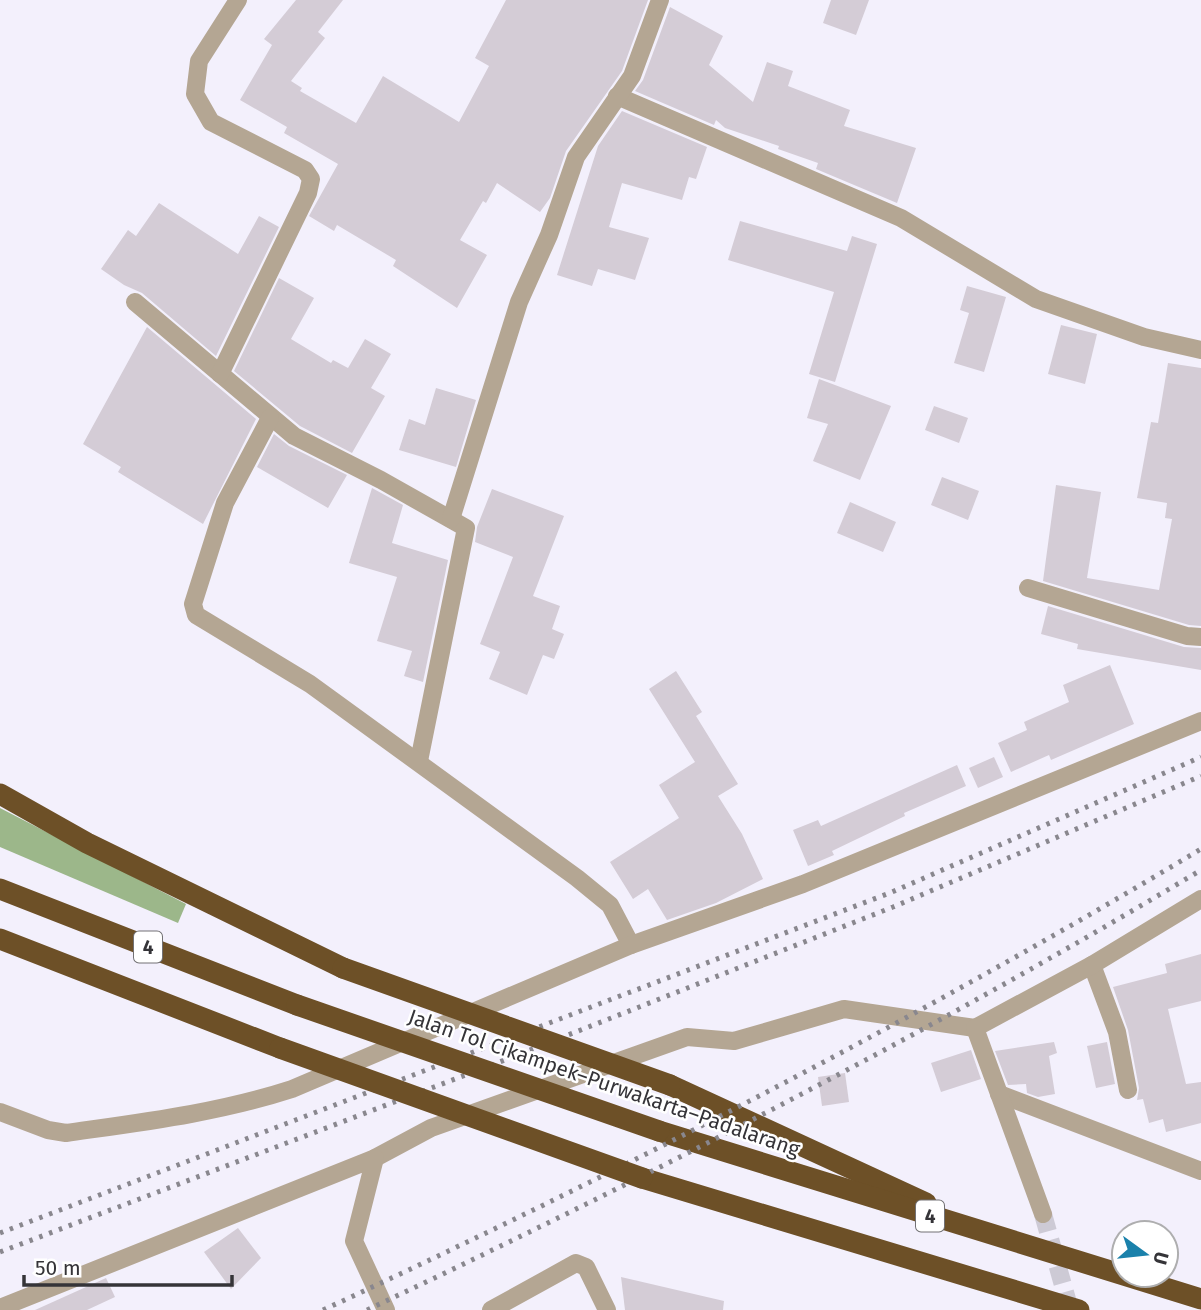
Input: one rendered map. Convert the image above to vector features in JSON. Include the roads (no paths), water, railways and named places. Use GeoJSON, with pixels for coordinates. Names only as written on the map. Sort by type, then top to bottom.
{"type":"FeatureCollection","features":[{"type":"Feature","properties":{"kind":"highway"},"geometry":{"type":"LineString","coordinates":[[0,794],[87,843],[343,968],[670,1085],[1005,1239]]}},
{"type":"Feature","properties":{"kind":"highway","name":"Jalan Tol Cikampek–Purwakarta–Padalarang"},"geometry":{"type":"LineString","coordinates":[[0,889],[297,1005],[659,1131],[1201,1299]]}},
{"type":"Feature","properties":{"kind":"highway","name":"4"},"geometry":{"type":"LineString","coordinates":[[0,939],[280,1048],[642,1178],[1079,1310]]}},
{"type":"Feature","properties":{"kind":"street"},"geometry":{"type":"LineString","coordinates":[[220,374],[308,193],[311,179],[305,170],[211,122],[195,94],[199,61],[238,0]]}},
{"type":"Feature","properties":{"kind":"street"},"geometry":{"type":"LineString","coordinates":[[451,519],[519,302],[549,235],[576,156],[632,76],[660,0]]}},
{"type":"Feature","properties":{"kind":"street"},"geometry":{"type":"LineString","coordinates":[[617,96],[901,218],[1036,299],[1144,337],[1201,351]]}},
{"type":"Feature","properties":{"kind":"street"},"geometry":{"type":"LineString","coordinates":[[135,302],[294,436],[467,528],[419,761]]}},
{"type":"Feature","properties":{"kind":"street"},"geometry":{"type":"LineString","coordinates":[[270,418],[225,503],[193,604],[196,615],[310,684],[419,761],[610,905],[631,945]]}},
{"type":"Feature","properties":{"kind":"street"},"geometry":{"type":"LineString","coordinates":[[1028,588],[1187,636],[1201,636]]}},
{"type":"Feature","properties":{"kind":"street"},"geometry":{"type":"LineString","coordinates":[[0,1112],[48,1130],[66,1133],[237,1107],[292,1089],[631,945],[803,884],[1201,721]]}},
{"type":"Feature","properties":{"kind":"street"},"geometry":{"type":"LineString","coordinates":[[0,1308],[375,1158],[431,1128],[687,1037],[734,1041],[844,1009],[975,1028],[1092,965],[1201,899]]}},
{"type":"Feature","properties":{"kind":"street"},"geometry":{"type":"LineString","coordinates":[[1092,965],[1117,1032],[1128,1090]]}},
{"type":"Feature","properties":{"kind":"street"},"geometry":{"type":"LineString","coordinates":[[975,1028],[1043,1214]]}},
{"type":"Feature","properties":{"kind":"street"},"geometry":{"type":"LineString","coordinates":[[999,1094],[1201,1171]]}},
{"type":"Feature","properties":{"kind":"street"},"geometry":{"type":"LineString","coordinates":[[375,1158],[354,1241],[386,1310]]}},
{"type":"Feature","properties":{"kind":"street"},"geometry":{"type":"LineString","coordinates":[[491,1310],[576,1263],[586,1267],[607,1310]]}},
{"type":"Feature","properties":{"kind":"tunnel"},"geometry":{"type":"LineString","coordinates":[[1043,1214],[1070,1310]]}},
{"type":"Feature","properties":{"kind":"railway"},"geometry":{"type":"LineString","coordinates":[[0,1233],[892,892],[1201,757]]}},
{"type":"Feature","properties":{"kind":"railway"},"geometry":{"type":"LineString","coordinates":[[0,1252],[497,1063],[893,907],[1201,776]]}},
{"type":"Feature","properties":{"kind":"railway"},"geometry":{"type":"LineString","coordinates":[[323,1310],[547,1203],[768,1091],[987,973],[1201,849]]}},
{"type":"Feature","properties":{"kind":"railway"},"geometry":{"type":"LineString","coordinates":[[367,1310],[579,1208],[789,1100],[997,988],[1201,870]]}}]}
